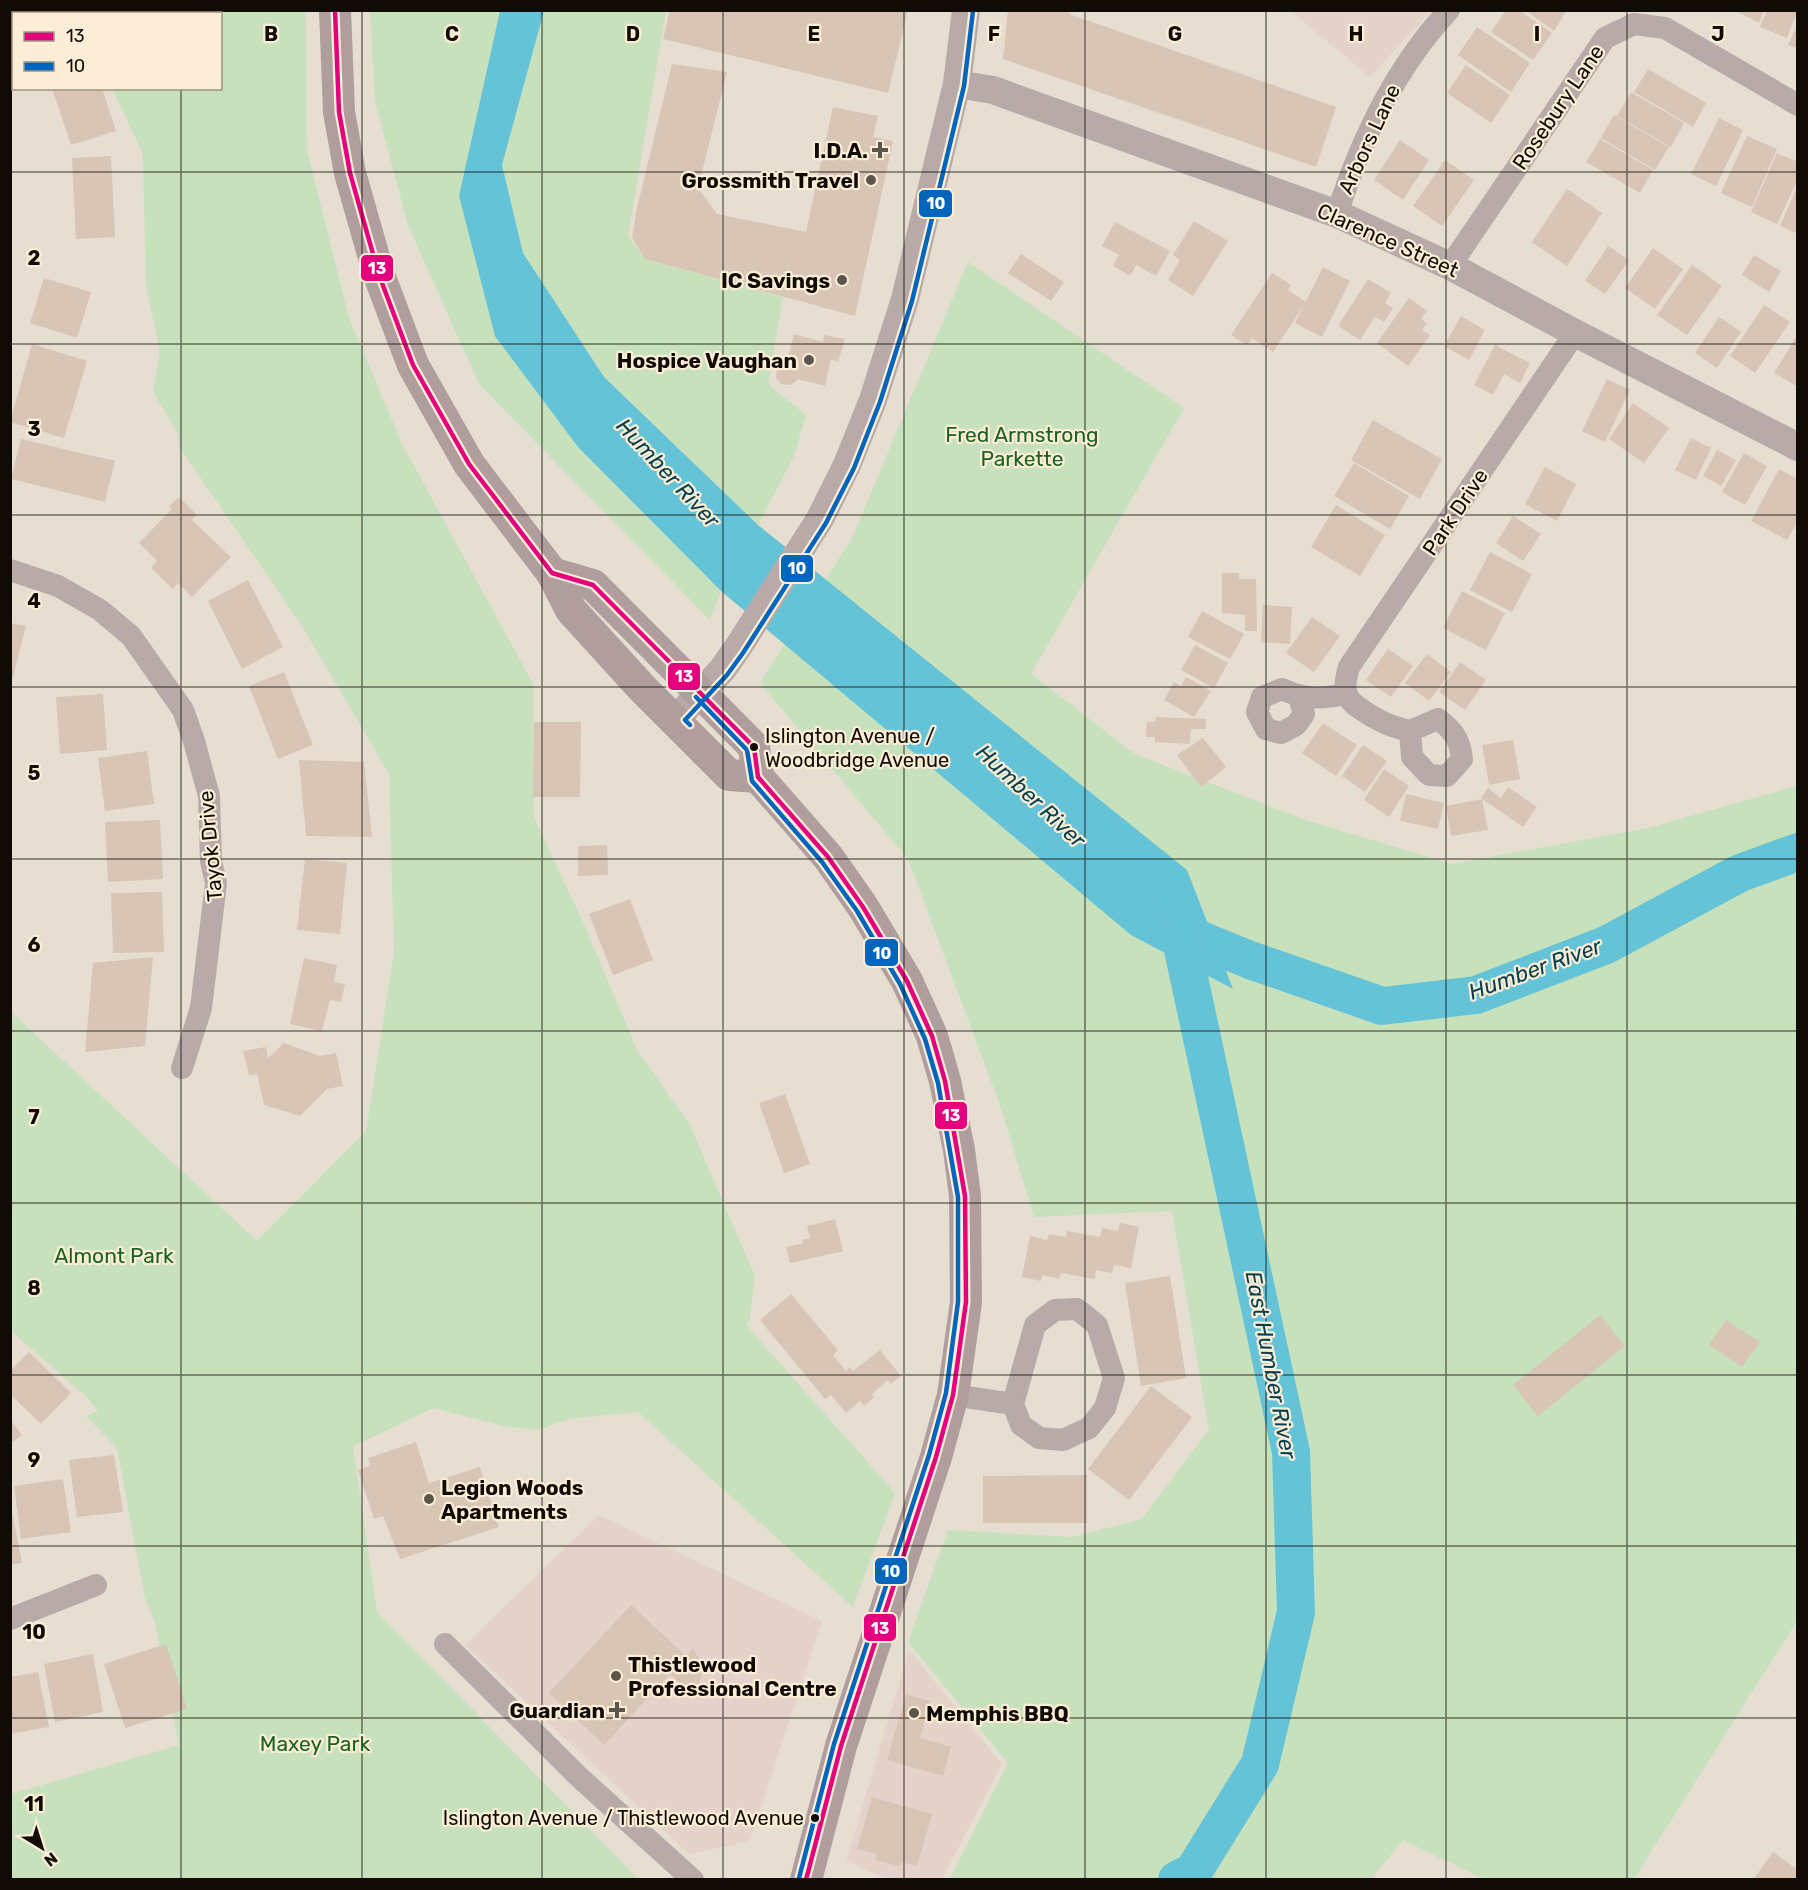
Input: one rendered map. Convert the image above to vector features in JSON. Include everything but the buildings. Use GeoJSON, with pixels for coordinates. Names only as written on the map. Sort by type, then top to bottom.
{"type":"FeatureCollection","features":[{"type":"Feature","properties":{"kind":"main road"},"geometry":{"type":"LineString","coordinates":[[335,10],[339,112],[350,173],[379,274],[413,365],[470,464],[552,573],[571,610],[729,775],[759,777]]}},
{"type":"Feature","properties":{"kind":"main road"},"geometry":{"type":"LineString","coordinates":[[552,573],[593,585],[754,747],[759,777],[828,857],[863,907],[907,981],[932,1036],[945,1081],[965,1196],[966,1302],[953,1395],[936,1457],[841,1746],[806,1880]]}},
{"type":"Feature","properties":{"kind":"street"},"geometry":{"type":"LineString","coordinates":[[675,720],[737,649],[820,519],[847,465],[877,389],[905,299],[957,84],[966,10]]}},
{"type":"Feature","properties":{"kind":"street","name":"Arbors Lane"},"geometry":{"type":"LineString","coordinates":[[1337,214],[1352,167],[1381,106],[1407,63],[1449,10]]}},
{"type":"Feature","properties":{"kind":"street","name":"Rosebury Lane"},"geometry":{"type":"LineString","coordinates":[[1450,266],[1605,38],[1634,24],[1665,28],[1797,105]]}},
{"type":"Feature","properties":{"kind":"street","name":"Clarence Street"},"geometry":{"type":"LineString","coordinates":[[957,84],[993,90],[1337,214],[1450,266],[1797,447]]}},
{"type":"Feature","properties":{"kind":"street","name":"Park Drive"},"geometry":{"type":"LineString","coordinates":[[1345,694],[1344,682],[1349,668],[1575,333]]}},
{"type":"Feature","properties":{"kind":"street","name":"Tayok Drive"},"geometry":{"type":"LineString","coordinates":[[10,570],[58,586],[100,610],[131,636],[183,710],[194,741],[209,796],[211,861],[216,883],[215,908],[201,1008],[182,1068]]}},
{"type":"Feature","properties":{"kind":"street"},"geometry":{"type":"LineString","coordinates":[[1299,697],[1319,699],[1345,694],[1359,710],[1385,726],[1410,730]]}},
{"type":"Feature","properties":{"kind":"street"},"geometry":{"type":"LineString","coordinates":[[1077,1309],[1097,1325],[1114,1378],[1105,1408],[1089,1428],[1063,1440],[1039,1438],[1021,1425],[1012,1404],[1035,1325],[1055,1310],[1077,1309]]}},
{"type":"Feature","properties":{"kind":"street"},"geometry":{"type":"LineString","coordinates":[[953,1395],[1012,1404]]}},
{"type":"Feature","properties":{"kind":"street"},"geometry":{"type":"LineString","coordinates":[[10,1619],[96,1585]]}},
{"type":"Feature","properties":{"kind":"street"},"geometry":{"type":"LineString","coordinates":[[446,1644],[579,1777],[693,1880]]}},
{"type":"Feature","properties":{"kind":"shaded area"},"geometry":{"type":"Polygon","coordinates":[[[1291,11],[1431,11],[1370,77],[1291,11]]]}},
{"type":"Feature","properties":{"kind":"shaded area"},"geometry":{"type":"Polygon","coordinates":[[[599,1515],[822,1621],[750,1841],[689,1854],[465,1645],[599,1515]]]}},
{"type":"Feature","properties":{"kind":"shaded area"},"geometry":{"type":"Polygon","coordinates":[[[909,1650],[1002,1764],[942,1879],[887,1879],[846,1861],[909,1650]]]}},
{"type":"Feature","properties":{"kind":"green space","name":"Maxey Park"},"geometry":{"type":"Polygon","coordinates":[[[306,11],[307,150],[349,318],[402,444],[533,684],[534,818],[584,924],[637,1050],[689,1123],[755,1276],[750,1318],[746,1325],[895,1493],[853,1607],[638,1412],[569,1419],[538,1430],[503,1426],[434,1408],[353,1446],[377,1612],[638,1879],[11,1879],[11,1794],[179,1745],[154,1619],[145,1599],[117,1448],[86,1416],[98,1411],[89,1399],[11,1331],[10,1011],[257,1241],[366,1131],[394,953],[389,774],[302,626],[180,448],[177,432],[153,392],[160,352],[146,286],[143,161],[141,149],[112,90],[222,90],[222,12],[75,12],[306,11]]]}},
{"type":"Feature","properties":{"kind":"green space"},"geometry":{"type":"Polygon","coordinates":[[[370,11],[500,11],[459,196],[578,447],[721,591],[710,620],[479,384],[408,225],[375,102],[370,11]]]}},
{"type":"Feature","properties":{"kind":"green space"},"geometry":{"type":"Polygon","coordinates":[[[544,11],[666,11],[628,236],[645,259],[783,297],[768,384],[806,415],[794,456],[758,525],[604,377],[523,253],[502,165],[544,11]]]}},
{"type":"Feature","properties":{"kind":"green space","name":"Fred Armstrong Parkette"},"geometry":{"type":"Polygon","coordinates":[[[968,262],[1184,408],[1031,674],[1135,754],[1306,820],[1452,864],[1648,828],[1797,786],[1797,1621],[1634,1879],[1484,1879],[1403,1840],[1371,1879],[950,1879],[1008,1763],[908,1642],[948,1530],[1073,1537],[1142,1519],[1209,1430],[1172,1211],[1034,1217],[1001,1108],[908,859],[760,683],[852,538],[968,262]]]}},
{"type":"Feature","properties":{"kind":"water"},"geometry":{"type":"Polygon","coordinates":[[[500,11],[544,11],[502,165],[523,253],[604,377],[758,525],[1187,870],[1233,989],[1131,935],[721,591],[578,447],[495,336],[459,196],[500,11]]]}},
{"type":"Feature","properties":{"kind":"waterway","name":"Humber River"},"geometry":{"type":"LineString","coordinates":[[1172,924],[1179,931],[1250,960],[1382,1006],[1476,995],[1606,945],[1740,873],[1798,852]]}},
{"type":"Feature","properties":{"kind":"waterway","name":"East Humber River"},"geometry":{"type":"LineString","coordinates":[[1177,1880],[1193,1872],[1260,1764],[1296,1612],[1291,1452],[1179,931]]}},
{"type":"Feature","properties":{"kind":"transit line","name":"13"},"geometry":{"type":"LineString","coordinates":[[335,10],[339,112],[350,173],[379,275],[413,365],[469,464],[552,573],[593,585],[754,747],[758,777],[828,857],[863,907],[907,981],[932,1036],[945,1081],[965,1196],[966,1302],[953,1395],[936,1457],[841,1746],[806,1880]]}},
{"type":"Feature","properties":{"kind":"transit line","name":"10"},"geometry":{"type":"LineString","coordinates":[[690,725],[685,720],[727,675],[743,653],[826,523],[854,468],[880,402],[912,301],[964,86],[973,11]]}},
{"type":"Feature","properties":{"kind":"transit line","name":"10"},"geometry":{"type":"LineString","coordinates":[[696,697],[747,750],[752,781],[822,862],[857,911],[900,984],[925,1039],[938,1083],[958,1197],[958,1302],[946,1393],[929,1455],[834,1744],[799,1878]]}},
{"type":"Feature","properties":{"kind":"place","name":"I.D.A."},"geometry":{"type":"Point","coordinates":[880,150]}},
{"type":"Feature","properties":{"kind":"place","name":"Grossmith Travel"},"geometry":{"type":"Point","coordinates":[871,180]}},
{"type":"Feature","properties":{"kind":"place","name":"IC Savings"},"geometry":{"type":"Point","coordinates":[842,280]}},
{"type":"Feature","properties":{"kind":"place","name":"Hospice Vaughan"},"geometry":{"type":"Point","coordinates":[809,360]}},
{"type":"Feature","properties":{"kind":"place","name":"Islington Avenue / Woodbridge Avenue"},"geometry":{"type":"Point","coordinates":[754,747]}},
{"type":"Feature","properties":{"kind":"place","name":"Legion Woods Apartments"},"geometry":{"type":"Point","coordinates":[429,1499]}},
{"type":"Feature","properties":{"kind":"place","name":"Thistlewood Professional Centre"},"geometry":{"type":"Point","coordinates":[616,1676]}},
{"type":"Feature","properties":{"kind":"place","name":"Guardian"},"geometry":{"type":"Point","coordinates":[617,1710]}},
{"type":"Feature","properties":{"kind":"place","name":"Memphis BBQ"},"geometry":{"type":"Point","coordinates":[914,1713]}},
{"type":"Feature","properties":{"kind":"place","name":"Islington Avenue / Thistlewood Avenue"},"geometry":{"type":"Point","coordinates":[815,1818]}},
{"type":"Feature","properties":{"kind":"park label","name":"Almont Park"},"geometry":{"type":"Point","coordinates":[114,1255]}}]}
